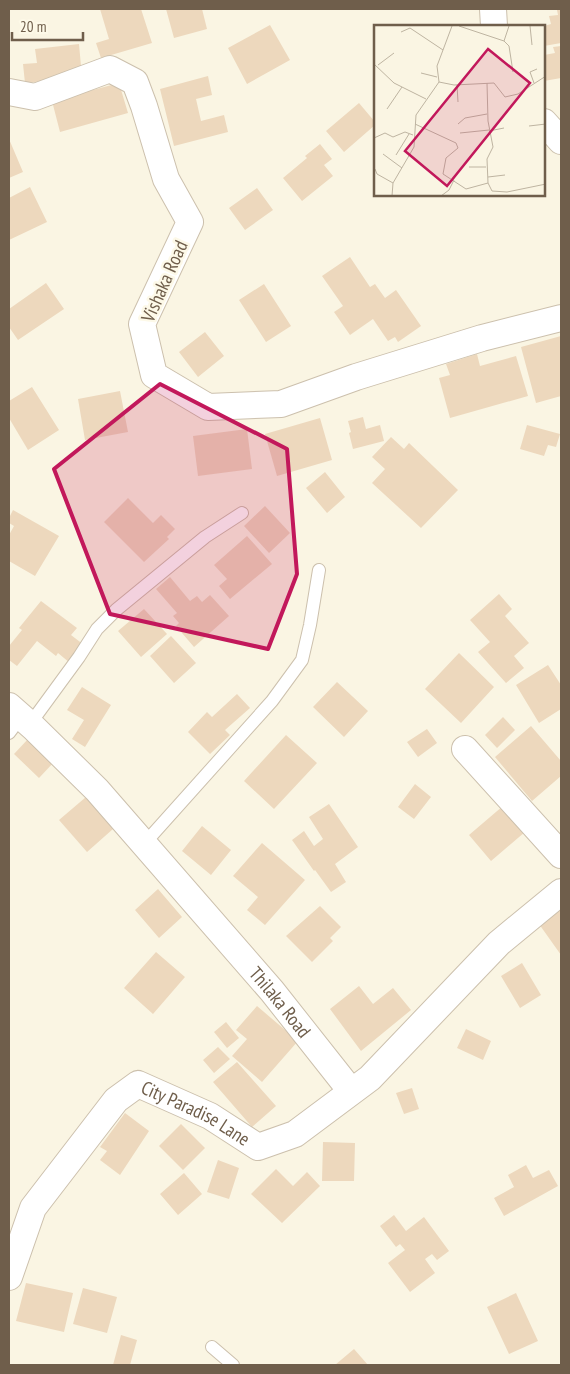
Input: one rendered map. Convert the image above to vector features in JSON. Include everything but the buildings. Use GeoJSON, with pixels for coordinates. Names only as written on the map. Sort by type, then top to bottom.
{"type":"FeatureCollection","features":[{"type":"Feature","properties":{"kind":"street"},"geometry":{"type":"LineString","coordinates":[[493,9],[494,25]]}},
{"type":"Feature","properties":{"kind":"street","name":"Vishaka Road"},"geometry":{"type":"LineString","coordinates":[[9,92],[35,97],[110,69],[135,82],[166,179],[190,222],[142,324],[154,375],[208,406],[281,404],[356,377],[482,338],[561,318]]}},
{"type":"Feature","properties":{"kind":"street"},"geometry":{"type":"LineString","coordinates":[[545,123],[561,141]]}},
{"type":"Feature","properties":{"kind":"street","name":"Thilaka Road"},"geometry":{"type":"LineString","coordinates":[[17,720],[97,790],[272,991],[351,1091]]}},
{"type":"Feature","properties":{"kind":"street"},"geometry":{"type":"LineString","coordinates":[[466,749],[561,856]]}},
{"type":"Feature","properties":{"kind":"street"},"geometry":{"type":"LineString","coordinates":[[351,1091],[370,1078],[499,942],[561,892]]}},
{"type":"Feature","properties":{"kind":"street","name":"City Paradise Lane"},"geometry":{"type":"LineString","coordinates":[[9,1277],[33,1208],[116,1100],[138,1084],[210,1116],[258,1147],[295,1134],[351,1091]]}},
{"type":"Feature","properties":{"kind":"lane"},"geometry":{"type":"LineString","coordinates":[[17,720],[79,657],[97,629],[116,610],[205,537],[242,513]]}},
{"type":"Feature","properties":{"kind":"lane"},"geometry":{"type":"LineString","coordinates":[[144,844],[272,701],[302,660],[310,625],[318,570]]}},
{"type":"Feature","properties":{"kind":"lane"},"geometry":{"type":"LineString","coordinates":[[212,1347],[233,1365]]}},
{"type":"Feature","properties":{"kind":"highlighted area"},"geometry":{"type":"Polygon","coordinates":[[[160,384],[287,449],[297,574],[268,649],[110,614],[54,469],[160,384]]]}}]}
